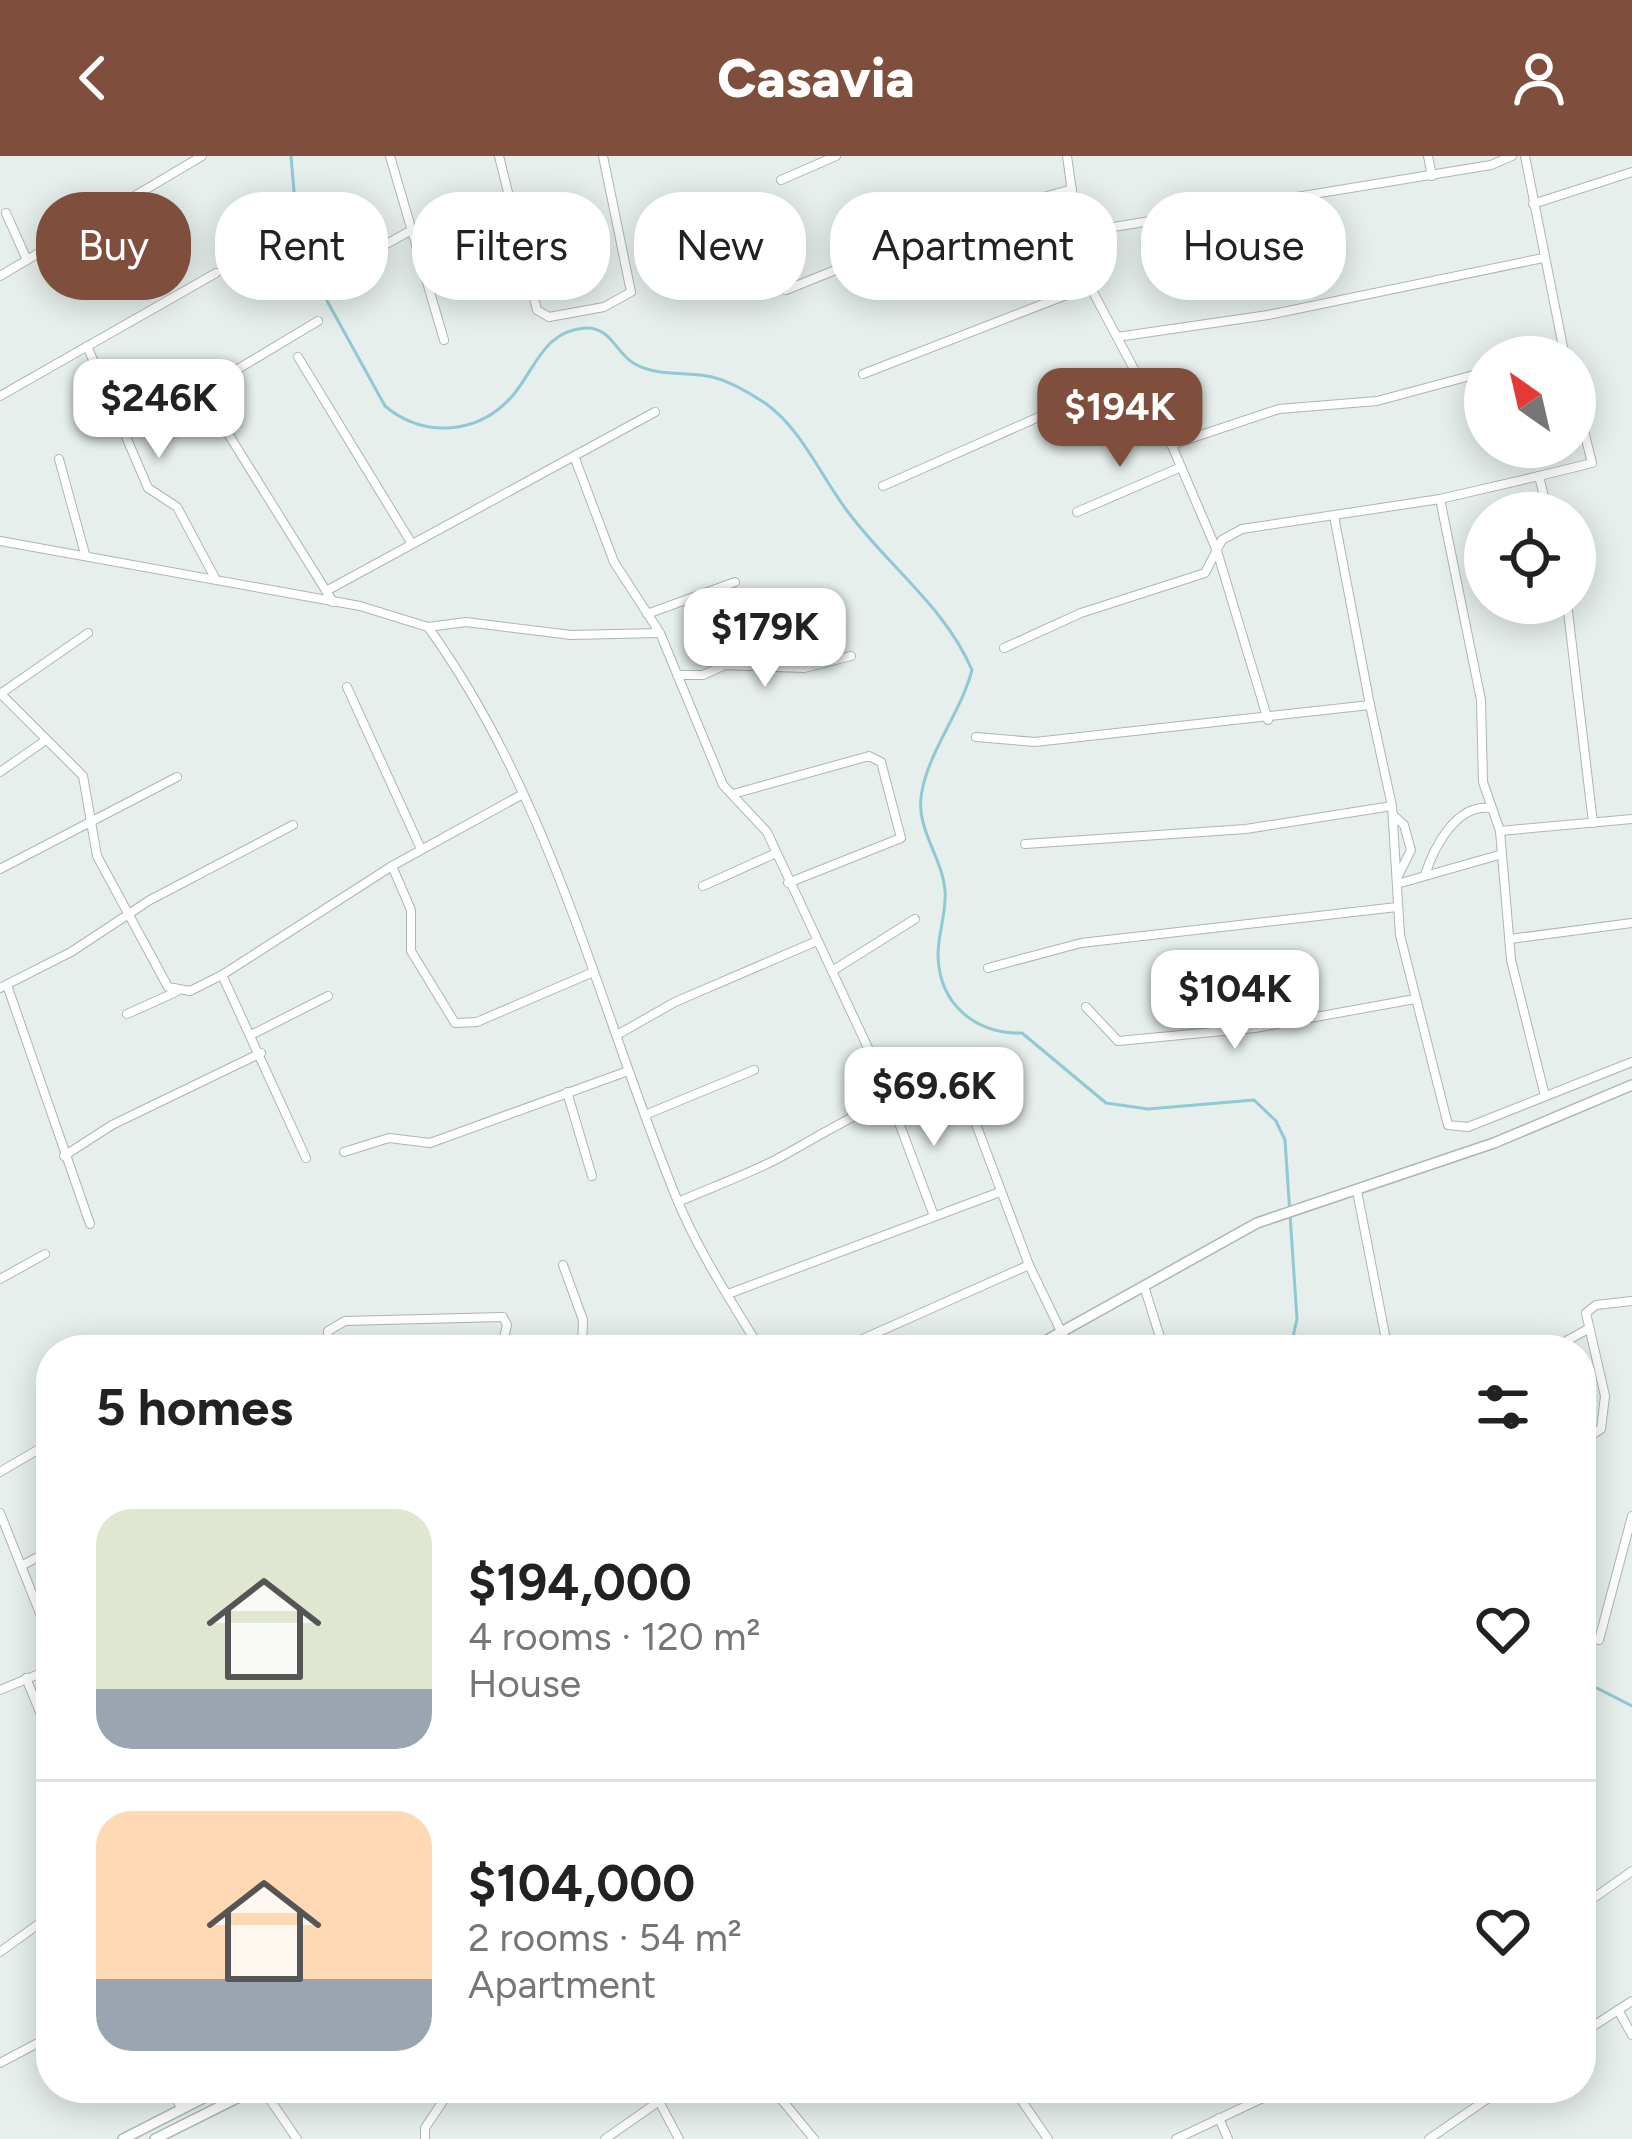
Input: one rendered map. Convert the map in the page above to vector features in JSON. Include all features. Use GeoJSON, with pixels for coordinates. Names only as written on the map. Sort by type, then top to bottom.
{"type":"FeatureCollection","features":[{"type":"Feature","properties":{"kind":"street"},"geometry":{"type":"LineString","coordinates":[[0,276],[202,156]]}},
{"type":"Feature","properties":{"kind":"street"},"geometry":{"type":"LineString","coordinates":[[390,156],[444,340]]}},
{"type":"Feature","properties":{"kind":"street"},"geometry":{"type":"LineString","coordinates":[[499,156],[537,310],[549,317],[604,308],[631,292],[603,156]]}},
{"type":"Feature","properties":{"kind":"street"},"geometry":{"type":"LineString","coordinates":[[781,180],[836,156]]}},
{"type":"Feature","properties":{"kind":"street"},"geometry":{"type":"LineString","coordinates":[[1067,156],[1072,192]]}},
{"type":"Feature","properties":{"kind":"street"},"geometry":{"type":"LineString","coordinates":[[1428,156],[1432,176]]}},
{"type":"Feature","properties":{"kind":"street"},"geometry":{"type":"LineString","coordinates":[[1117,227],[1491,166],[1512,156]]}},
{"type":"Feature","properties":{"kind":"street"},"geometry":{"type":"LineString","coordinates":[[1525,156],[1560,336]]}},
{"type":"Feature","properties":{"kind":"street"},"geometry":{"type":"LineString","coordinates":[[1534,204],[1632,172]]}},
{"type":"Feature","properties":{"kind":"street"},"geometry":{"type":"LineString","coordinates":[[806,282],[952,223],[1072,189]]}},
{"type":"Feature","properties":{"kind":"street"},"geometry":{"type":"LineString","coordinates":[[6,213],[27,260]]}},
{"type":"Feature","properties":{"kind":"street"},"geometry":{"type":"LineString","coordinates":[[388,243],[410,231]]}},
{"type":"Feature","properties":{"kind":"street"},"geometry":{"type":"LineString","coordinates":[[1117,337],[1268,315],[1543,258]]}},
{"type":"Feature","properties":{"kind":"street"},"geometry":{"type":"LineString","coordinates":[[0,396],[215,273]]}},
{"type":"Feature","properties":{"kind":"street"},"geometry":{"type":"LineString","coordinates":[[862,374],[1053,300]]}},
{"type":"Feature","properties":{"kind":"street"},"geometry":{"type":"LineString","coordinates":[[1099,300],[1217,551],[1268,720]]}},
{"type":"Feature","properties":{"kind":"street"},"geometry":{"type":"LineString","coordinates":[[318,321],[208,387],[204,395],[334,603]]}},
{"type":"Feature","properties":{"kind":"street"},"geometry":{"type":"LineString","coordinates":[[87,346],[148,488],[177,507],[214,578]]}},
{"type":"Feature","properties":{"kind":"street"},"geometry":{"type":"LineString","coordinates":[[298,357],[412,544]]}},
{"type":"Feature","properties":{"kind":"street"},"geometry":{"type":"LineString","coordinates":[[883,486],[1136,374]]}},
{"type":"Feature","properties":{"kind":"street"},"geometry":{"type":"LineString","coordinates":[[1171,445],[1279,409],[1377,401],[1464,378]]}},
{"type":"Feature","properties":{"kind":"street"},"geometry":{"type":"LineString","coordinates":[[326,591],[655,412]]}},
{"type":"Feature","properties":{"kind":"street"},"geometry":{"type":"LineString","coordinates":[[574,456],[614,562],[660,633],[724,785],[756,817],[832,971],[890,1099],[934,1216]]}},
{"type":"Feature","properties":{"kind":"street"},"geometry":{"type":"LineString","coordinates":[[58,459],[85,554]]}},
{"type":"Feature","properties":{"kind":"street"},"geometry":{"type":"LineString","coordinates":[[1077,512],[1181,467]]}},
{"type":"Feature","properties":{"kind":"street"},"geometry":{"type":"LineString","coordinates":[[1004,648],[1097,607],[1197,577],[1230,532],[1440,499],[1572,468]]}},
{"type":"Feature","properties":{"kind":"street"},"geometry":{"type":"LineString","coordinates":[[1539,476],[1543,492]]}},
{"type":"Feature","properties":{"kind":"street"},"geometry":{"type":"LineString","coordinates":[[1440,499],[1481,700],[1484,782],[1500,831],[1510,939],[1545,1096]]}},
{"type":"Feature","properties":{"kind":"street"},"geometry":{"type":"LineString","coordinates":[[1334,516],[1392,810],[1397,907],[1414,999],[1448,1125],[1468,1127],[1632,1062]]}},
{"type":"Feature","properties":{"kind":"street"},"geometry":{"type":"LineString","coordinates":[[0,541],[214,578],[412,618],[428,627],[523,794],[584,932],[591,973],[678,1202],[752,1335]]}},
{"type":"Feature","properties":{"kind":"street"},"geometry":{"type":"LineString","coordinates":[[647,614],[735,582]]}},
{"type":"Feature","properties":{"kind":"street"},"geometry":{"type":"LineString","coordinates":[[428,627],[466,622],[572,635],[660,633]]}},
{"type":"Feature","properties":{"kind":"street"},"geometry":{"type":"LineString","coordinates":[[1570,624],[1594,823]]}},
{"type":"Feature","properties":{"kind":"street"},"geometry":{"type":"LineString","coordinates":[[88,633],[0,694],[83,776],[98,856],[157,969],[178,991]]}},
{"type":"Feature","properties":{"kind":"street"},"geometry":{"type":"LineString","coordinates":[[677,675],[695,676],[725,665],[804,668],[851,656]]}},
{"type":"Feature","properties":{"kind":"street"},"geometry":{"type":"LineString","coordinates":[[347,687],[421,849]]}},
{"type":"Feature","properties":{"kind":"street"},"geometry":{"type":"LineString","coordinates":[[976,736],[1035,742],[1268,720],[1370,705]]}},
{"type":"Feature","properties":{"kind":"street"},"geometry":{"type":"LineString","coordinates":[[0,772],[46,740]]}},
{"type":"Feature","properties":{"kind":"street"},"geometry":{"type":"LineString","coordinates":[[733,794],[807,769],[869,756],[881,762],[901,838],[788,883]]}},
{"type":"Feature","properties":{"kind":"street"},"geometry":{"type":"LineString","coordinates":[[0,869],[177,777]]}},
{"type":"Feature","properties":{"kind":"street"},"geometry":{"type":"LineString","coordinates":[[127,1013],[178,991],[203,987],[392,866],[523,794]]}},
{"type":"Feature","properties":{"kind":"street"},"geometry":{"type":"LineString","coordinates":[[1424,877],[1432,851],[1446,833],[1473,808],[1490,808]]}},
{"type":"Feature","properties":{"kind":"street"},"geometry":{"type":"LineString","coordinates":[[1025,844],[1246,829],[1392,810]]}},
{"type":"Feature","properties":{"kind":"street"},"geometry":{"type":"LineString","coordinates":[[1392,810],[1404,825],[1411,850],[1396,882]]}},
{"type":"Feature","properties":{"kind":"street"},"geometry":{"type":"LineString","coordinates":[[1500,831],[1632,819]]}},
{"type":"Feature","properties":{"kind":"street"},"geometry":{"type":"LineString","coordinates":[[90,1224],[4,987],[293,825]]}},
{"type":"Feature","properties":{"kind":"street"},"geometry":{"type":"LineString","coordinates":[[703,886],[776,853]]}},
{"type":"Feature","properties":{"kind":"street"},"geometry":{"type":"LineString","coordinates":[[1396,882],[1499,855]]}},
{"type":"Feature","properties":{"kind":"street"},"geometry":{"type":"LineString","coordinates":[[392,866],[411,910],[411,951],[454,1022],[477,1022],[591,973]]}},
{"type":"Feature","properties":{"kind":"street"},"geometry":{"type":"LineString","coordinates":[[988,968],[1081,943],[1397,907]]}},
{"type":"Feature","properties":{"kind":"street"},"geometry":{"type":"LineString","coordinates":[[832,971],[915,919]]}},
{"type":"Feature","properties":{"kind":"street"},"geometry":{"type":"LineString","coordinates":[[1510,939],[1632,923]]}},
{"type":"Feature","properties":{"kind":"street"},"geometry":{"type":"LineString","coordinates":[[616,1035],[675,1002],[817,941]]}},
{"type":"Feature","properties":{"kind":"street"},"geometry":{"type":"LineString","coordinates":[[222,975],[306,1158]]}},
{"type":"Feature","properties":{"kind":"street"},"geometry":{"type":"LineString","coordinates":[[253,1034],[328,996]]}},
{"type":"Feature","properties":{"kind":"street"},"geometry":{"type":"LineString","coordinates":[[1086,1007],[1118,1041],[1255,1028],[1414,999]]}},
{"type":"Feature","properties":{"kind":"street"},"geometry":{"type":"LineString","coordinates":[[64,1156],[112,1125],[261,1053]]}},
{"type":"Feature","properties":{"kind":"street"},"geometry":{"type":"LineString","coordinates":[[645,1115],[754,1070]]}},
{"type":"Feature","properties":{"kind":"street"},"geometry":{"type":"LineString","coordinates":[[344,1152],[389,1138],[430,1142],[628,1071]]}},
{"type":"Feature","properties":{"kind":"street"},"geometry":{"type":"LineString","coordinates":[[678,1202],[771,1162],[890,1099],[950,1082],[962,1087],[1029,1265],[1063,1333]]}},
{"type":"Feature","properties":{"kind":"street"},"geometry":{"type":"LineString","coordinates":[[1059,1335],[1272,1217],[1494,1143],[1632,1085]]}},
{"type":"Feature","properties":{"kind":"street"},"geometry":{"type":"LineString","coordinates":[[567,1092],[592,1176]]}},
{"type":"Feature","properties":{"kind":"street"},"geometry":{"type":"LineString","coordinates":[[1357,1191],[1385,1335]]}},
{"type":"Feature","properties":{"kind":"street"},"geometry":{"type":"LineString","coordinates":[[728,1294],[1000,1192]]}},
{"type":"Feature","properties":{"kind":"street"},"geometry":{"type":"LineString","coordinates":[[0,1279],[45,1254]]}},
{"type":"Feature","properties":{"kind":"street"},"geometry":{"type":"LineString","coordinates":[[563,1264],[583,1320],[582,1335]]}},
{"type":"Feature","properties":{"kind":"street"},"geometry":{"type":"LineString","coordinates":[[872,1335],[1029,1265]]}},
{"type":"Feature","properties":{"kind":"street"},"geometry":{"type":"LineString","coordinates":[[1144,1286],[1159,1335]]}},
{"type":"Feature","properties":{"kind":"street"},"geometry":{"type":"LineString","coordinates":[[1589,1335],[1588,1308],[1632,1301]]}},
{"type":"Feature","properties":{"kind":"street"},"geometry":{"type":"LineString","coordinates":[[328,1335],[345,1321],[503,1317],[504,1335]]}},
{"type":"Feature","properties":{"kind":"street"},"geometry":{"type":"LineString","coordinates":[[1577,1335],[1588,1329]]}},
{"type":"Feature","properties":{"kind":"street"},"geometry":{"type":"LineString","coordinates":[[1596,1364],[1606,1408],[1596,1432]]}},
{"type":"Feature","properties":{"kind":"street"},"geometry":{"type":"LineString","coordinates":[[0,1472],[36,1451]]}},
{"type":"Feature","properties":{"kind":"street"},"geometry":{"type":"LineString","coordinates":[[0,1513],[36,1600]]}},
{"type":"Feature","properties":{"kind":"street"},"geometry":{"type":"LineString","coordinates":[[1599,1640],[1632,1516]]}},
{"type":"Feature","properties":{"kind":"street"},"geometry":{"type":"LineString","coordinates":[[23,1565],[36,1558]]}},
{"type":"Feature","properties":{"kind":"street"},"geometry":{"type":"LineString","coordinates":[[0,1690],[36,1675]]}},
{"type":"Feature","properties":{"kind":"street"},"geometry":{"type":"LineString","coordinates":[[26,1678],[36,1702]]}},
{"type":"Feature","properties":{"kind":"street"},"geometry":{"type":"LineString","coordinates":[[1596,1896],[1632,1870]]}},
{"type":"Feature","properties":{"kind":"street"},"geometry":{"type":"LineString","coordinates":[[0,1952],[36,1926]]}},
{"type":"Feature","properties":{"kind":"street"},"geometry":{"type":"LineString","coordinates":[[1596,2024],[1632,2001]]}},
{"type":"Feature","properties":{"kind":"street"},"geometry":{"type":"LineString","coordinates":[[1618,2010],[1632,2035]]}},
{"type":"Feature","properties":{"kind":"street"},"geometry":{"type":"LineString","coordinates":[[0,2063],[36,2044]]}},
{"type":"Feature","properties":{"kind":"street"},"geometry":{"type":"LineString","coordinates":[[179,2103],[181,2108]]}},
{"type":"Feature","properties":{"kind":"street"},"geometry":{"type":"LineString","coordinates":[[123,2139],[192,2103]]}},
{"type":"Feature","properties":{"kind":"street"},"geometry":{"type":"LineString","coordinates":[[154,2139],[174,2135],[233,2103]]}},
{"type":"Feature","properties":{"kind":"street"},"geometry":{"type":"LineString","coordinates":[[271,2103],[297,2139]]}},
{"type":"Feature","properties":{"kind":"street"},"geometry":{"type":"LineString","coordinates":[[425,2139],[425,2128],[442,2103]]}},
{"type":"Feature","properties":{"kind":"street"},"geometry":{"type":"LineString","coordinates":[[604,2139],[657,2103]]}},
{"type":"Feature","properties":{"kind":"street"},"geometry":{"type":"LineString","coordinates":[[659,2103],[679,2139]]}},
{"type":"Feature","properties":{"kind":"street"},"geometry":{"type":"LineString","coordinates":[[784,2103],[814,2139]]}},
{"type":"Feature","properties":{"kind":"street"},"geometry":{"type":"LineString","coordinates":[[1023,2103],[1048,2139]]}},
{"type":"Feature","properties":{"kind":"street"},"geometry":{"type":"LineString","coordinates":[[1176,2139],[1252,2103]]}},
{"type":"Feature","properties":{"kind":"street"},"geometry":{"type":"LineString","coordinates":[[1435,2138],[1483,2103]]}},
{"type":"Feature","properties":{"kind":"street"},"geometry":{"type":"LineString","coordinates":[[1219,2118],[1228,2139]]}},
{"type":"Feature","properties":{"kind":"waterway"},"geometry":{"type":"LineString","coordinates":[[291,156],[299,250],[385,406],[400,417],[434,428],[469,425],[485,418],[514,394],[550,343],[585,328],[607,336],[643,368],[714,377],[737,386],[790,426],[848,512],[947,626],[972,670],[922,791],[922,817],[945,890],[938,955],[945,988],[975,1022],[1022,1033],[1106,1103],[1148,1109],[1254,1100],[1276,1121],[1285,1140],[1297,1319],[1293,1335]]}},
{"type":"Feature","properties":{"kind":"waterway"},"geometry":{"type":"LineString","coordinates":[[1596,1688],[1632,1706]]}}]}
